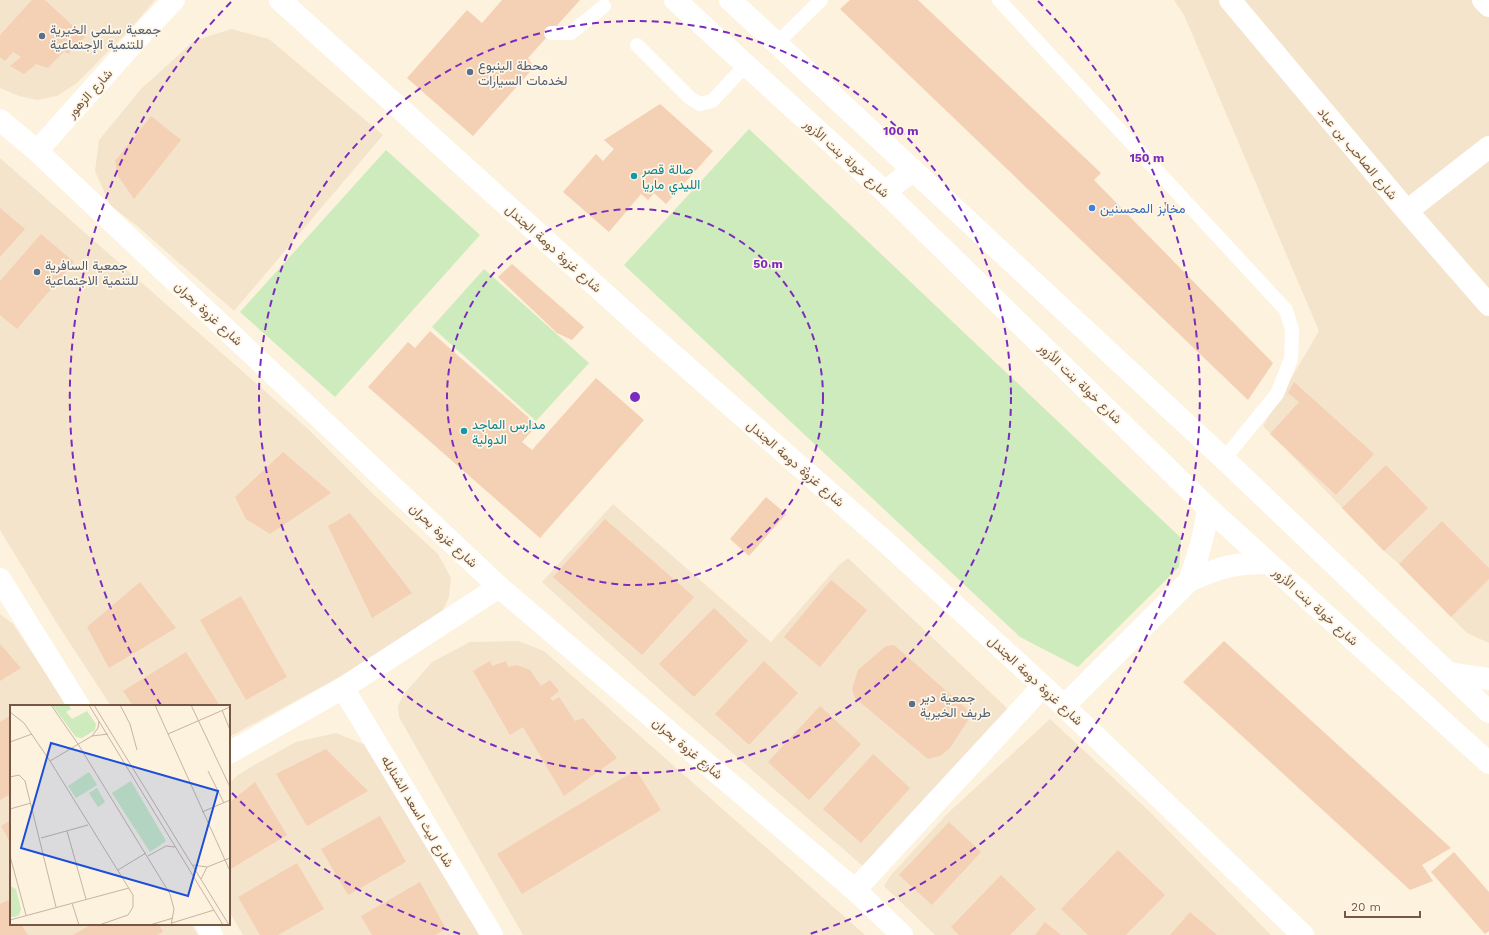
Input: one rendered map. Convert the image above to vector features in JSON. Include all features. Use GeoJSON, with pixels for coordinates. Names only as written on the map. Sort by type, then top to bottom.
{"type":"FeatureCollection","features":[{"type":"Feature","properties":{"kind":"street","name":"شارع الزهور"},"geometry":{"type":"LineString","coordinates":[[37,151],[174,0]]}},
{"type":"Feature","properties":{"kind":"street","name":"شارع غزوة دومة الجندل"},"geometry":{"type":"LineString","coordinates":[[280,0],[648,332],[889,545],[1043,686],[1303,935]]}},
{"type":"Feature","properties":{"kind":"street","name":"شارع خولة بنت الأزور"},"geometry":{"type":"LineString","coordinates":[[675,0],[885,192],[1208,508],[1489,763]]}},
{"type":"Feature","properties":{"kind":"street"},"geometry":{"type":"LineString","coordinates":[[730,0],[1224,459],[1489,712]]}},
{"type":"Feature","properties":{"kind":"street","name":"شارع الصاحب بن عباد"},"geometry":{"type":"LineString","coordinates":[[1230,0],[1407,211],[1489,305]]}},
{"type":"Feature","properties":{"kind":"street"},"geometry":{"type":"LineString","coordinates":[[1483,0],[1489,6]]}},
{"type":"Feature","properties":{"kind":"street","name":"شارع غزوة بحران"},"geometry":{"type":"LineString","coordinates":[[0,120],[37,151],[499,587],[855,890],[902,935]]}},
{"type":"Feature","properties":{"kind":"street"},"geometry":{"type":"LineString","coordinates":[[1407,211],[1489,147]]}},
{"type":"Feature","properties":{"kind":"street"},"geometry":{"type":"LineString","coordinates":[[885,192],[913,170]]}},
{"type":"Feature","properties":{"kind":"street"},"geometry":{"type":"LineString","coordinates":[[1189,581],[1200,554],[1208,508]]}},
{"type":"Feature","properties":{"kind":"street"},"geometry":{"type":"LineString","coordinates":[[1064,706],[1189,581],[1214,570],[1231,565],[1268,563]]}},
{"type":"Feature","properties":{"kind":"street"},"geometry":{"type":"LineString","coordinates":[[0,578],[78,705]]}},
{"type":"Feature","properties":{"kind":"street"},"geometry":{"type":"LineString","coordinates":[[230,752],[343,688],[499,587]]}},
{"type":"Feature","properties":{"kind":"street"},"geometry":{"type":"LineString","coordinates":[[1448,674],[1489,679]]}},
{"type":"Feature","properties":{"kind":"street"},"geometry":{"type":"LineString","coordinates":[[855,890],[1043,686]]}},
{"type":"Feature","properties":{"kind":"street","name":"شارع ليث اسعد الشنابله"},"geometry":{"type":"LineString","coordinates":[[343,688],[492,935]]}},
{"type":"Feature","properties":{"kind":"street"},"geometry":{"type":"LineString","coordinates":[[207,925],[212,935]]}},
{"type":"Feature","properties":{"kind":"lane"},"geometry":{"type":"LineString","coordinates":[[777,43],[821,0]]}},
{"type":"Feature","properties":{"kind":"lane"},"geometry":{"type":"LineString","coordinates":[[999,0],[1286,310],[1292,330],[1291,360],[1277,394],[1224,459]]}},
{"type":"Feature","properties":{"kind":"lane"},"geometry":{"type":"LineString","coordinates":[[551,33],[571,33],[604,2]]}},
{"type":"Feature","properties":{"kind":"lane"},"geometry":{"type":"LineString","coordinates":[[637,45],[690,98],[700,104],[712,101],[746,65]]}},
{"type":"Feature","properties":{"kind":"shaded area"},"geometry":{"type":"Polygon","coordinates":[[[0,0],[155,0],[131,28],[77,83],[57,96],[37,100],[19,96],[0,88],[0,0]]]}},
{"type":"Feature","properties":{"kind":"shaded area"},"geometry":{"type":"Polygon","coordinates":[[[1174,0],[1489,0],[1489,643],[1467,633],[1399,564],[1384,551],[1263,426],[1319,331],[1184,15],[1174,0]]]}},
{"type":"Feature","properties":{"kind":"shaded area"},"geometry":{"type":"Polygon","coordinates":[[[231,29],[269,39],[383,135],[234,311],[137,226],[110,205],[95,171],[99,140],[141,89],[194,41],[231,29]]]}},
{"type":"Feature","properties":{"kind":"shaded area"},"geometry":{"type":"Polygon","coordinates":[[[0,158],[308,429],[373,494],[438,554],[451,578],[449,597],[441,614],[347,673],[230,736],[230,705],[110,705],[56,622],[0,530],[0,158]]]}},
{"type":"Feature","properties":{"kind":"shaded area"},"geometry":{"type":"Polygon","coordinates":[[[613,504],[771,642],[839,565],[848,558],[1008,709],[865,868],[669,698],[542,582],[613,504]]]}},
{"type":"Feature","properties":{"kind":"shaded area"},"geometry":{"type":"Polygon","coordinates":[[[0,614],[13,624],[66,705],[10,705],[10,925],[192,925],[198,935],[0,935],[0,614]]]}},
{"type":"Feature","properties":{"kind":"shaded area"},"geometry":{"type":"Polygon","coordinates":[[[518,641],[544,651],[865,935],[523,935],[399,717],[398,706],[404,694],[432,662],[470,642],[518,641]]]}},
{"type":"Feature","properties":{"kind":"shaded area"},"geometry":{"type":"Polygon","coordinates":[[[1050,719],[1149,811],[1271,935],[935,935],[884,886],[890,876],[948,813],[1050,719]]]}},
{"type":"Feature","properties":{"kind":"shaded area"},"geometry":{"type":"Polygon","coordinates":[[[336,733],[368,746],[482,935],[243,935],[230,913],[230,782],[238,775],[256,764],[296,742],[336,733]]]}},
{"type":"Feature","properties":{"kind":"green space"},"geometry":{"type":"Polygon","coordinates":[[[749,129],[1181,538],[1179,567],[1078,667],[1020,637],[624,265],[749,129]]]}},
{"type":"Feature","properties":{"kind":"green space"},"geometry":{"type":"Polygon","coordinates":[[[386,150],[480,235],[335,397],[240,312],[386,150]]]}},
{"type":"Feature","properties":{"kind":"green space"},"geometry":{"type":"Polygon","coordinates":[[[484,269],[589,363],[536,421],[432,327],[484,269]]]}},
{"type":"Feature","properties":{"kind":"building","name":"جمعية سلمى الخيرية للتنمية الإجتماعية"},"geometry":{"type":"Polygon","coordinates":[[[32,0],[45,0],[85,37],[68,54],[64,51],[48,68],[36,64],[24,74],[10,66],[21,57],[13,52],[5,61],[0,57],[0,35],[32,0]]]}},
{"type":"Feature","properties":{"kind":"building","name":"محطة الينبوع لخدمات السيارات"},"geometry":{"type":"Polygon","coordinates":[[[502,0],[580,0],[528,58],[534,67],[473,136],[407,78],[467,10],[482,23],[502,0]]]}},
{"type":"Feature","properties":{"kind":"building"},"geometry":{"type":"Polygon","coordinates":[[[850,0],[918,0],[1101,173],[1094,180],[1273,363],[1248,400],[840,9],[850,0]]]}},
{"type":"Feature","properties":{"kind":"building","name":"صالة قصر الليدي ماريا"},"geometry":{"type":"Polygon","coordinates":[[[660,104],[713,151],[666,204],[654,193],[648,200],[641,194],[609,232],[563,192],[596,154],[603,161],[614,149],[604,140],[660,104]]]}},
{"type":"Feature","properties":{"kind":"building"},"geometry":{"type":"Polygon","coordinates":[[[151,116],[181,140],[134,199],[118,176],[115,161],[151,116]]]}},
{"type":"Feature","properties":{"kind":"building"},"geometry":{"type":"Polygon","coordinates":[[[0,208],[25,229],[0,257],[0,208]]]}},
{"type":"Feature","properties":{"kind":"building","name":"جمعية السافرية للتنمية الاجتماعية"},"geometry":{"type":"Polygon","coordinates":[[[41,234],[74,262],[17,329],[0,315],[0,281],[41,234]]]}},
{"type":"Feature","properties":{"kind":"building"},"geometry":{"type":"Polygon","coordinates":[[[512,264],[584,327],[572,340],[557,333],[498,277],[512,264]]]}},
{"type":"Feature","properties":{"kind":"building","name":"مدارس الماجد الدولية"},"geometry":{"type":"Polygon","coordinates":[[[430,331],[537,425],[522,442],[532,450],[596,378],[644,420],[540,538],[368,387],[408,342],[415,348],[430,331]]]}},
{"type":"Feature","properties":{"kind":"building"},"geometry":{"type":"Polygon","coordinates":[[[1294,382],[1374,454],[1336,495],[1270,434],[1299,402],[1288,393],[1294,382]]]}},
{"type":"Feature","properties":{"kind":"building"},"geometry":{"type":"Polygon","coordinates":[[[283,452],[331,493],[270,534],[246,519],[235,497],[283,452]]]}},
{"type":"Feature","properties":{"kind":"building"},"geometry":{"type":"Polygon","coordinates":[[[1386,465],[1428,508],[1384,551],[1342,508],[1386,465]]]}},
{"type":"Feature","properties":{"kind":"building"},"geometry":{"type":"Polygon","coordinates":[[[766,497],[786,514],[749,556],[730,539],[766,497]]]}},
{"type":"Feature","properties":{"kind":"building"},"geometry":{"type":"Polygon","coordinates":[[[350,513],[412,593],[372,618],[328,526],[350,513]]]}},
{"type":"Feature","properties":{"kind":"building"},"geometry":{"type":"Polygon","coordinates":[[[605,519],[694,597],[642,655],[553,577],[605,519]]]}},
{"type":"Feature","properties":{"kind":"building"},"geometry":{"type":"Polygon","coordinates":[[[1442,521],[1489,568],[1489,579],[1451,617],[1399,564],[1442,521]]]}},
{"type":"Feature","properties":{"kind":"building"},"geometry":{"type":"Polygon","coordinates":[[[831,580],[867,610],[820,667],[784,637],[831,580]]]}},
{"type":"Feature","properties":{"kind":"building"},"geometry":{"type":"Polygon","coordinates":[[[140,582],[176,628],[109,668],[87,627],[140,582]]]}},
{"type":"Feature","properties":{"kind":"building"},"geometry":{"type":"Polygon","coordinates":[[[241,596],[287,677],[246,700],[200,620],[241,596]]]}},
{"type":"Feature","properties":{"kind":"building"},"geometry":{"type":"Polygon","coordinates":[[[714,608],[748,641],[694,697],[659,664],[714,608]]]}},
{"type":"Feature","properties":{"kind":"building"},"geometry":{"type":"Polygon","coordinates":[[[1224,641],[1451,848],[1422,865],[1433,881],[1410,890],[1183,682],[1224,641]]]}},
{"type":"Feature","properties":{"kind":"building"},"geometry":{"type":"Polygon","coordinates":[[[0,644],[21,668],[0,681],[0,644]]]}},
{"type":"Feature","properties":{"kind":"building","name":"جمعية دير طريف الخيرية"},"geometry":{"type":"Polygon","coordinates":[[[894,645],[968,710],[970,717],[950,748],[940,756],[928,759],[855,698],[852,689],[858,670],[886,646],[894,645]]]}},
{"type":"Feature","properties":{"kind":"building"},"geometry":{"type":"Polygon","coordinates":[[[186,652],[219,705],[132,705],[123,691],[186,652]]]}},
{"type":"Feature","properties":{"kind":"building"},"geometry":{"type":"Polygon","coordinates":[[[490,661],[492,666],[506,661],[508,667],[517,665],[530,670],[541,686],[550,680],[559,691],[550,698],[553,701],[559,697],[575,721],[583,718],[617,758],[564,796],[523,727],[510,735],[473,671],[490,661]]]}},
{"type":"Feature","properties":{"kind":"building"},"geometry":{"type":"Polygon","coordinates":[[[764,661],[798,693],[749,745],[715,714],[764,661]]]}},
{"type":"Feature","properties":{"kind":"building"},"geometry":{"type":"Polygon","coordinates":[[[820,706],[861,744],[809,800],[768,762],[820,706]]]}},
{"type":"Feature","properties":{"kind":"building"},"geometry":{"type":"Polygon","coordinates":[[[10,716],[10,795],[0,800],[0,722],[10,716]]]}},
{"type":"Feature","properties":{"kind":"building"},"geometry":{"type":"Polygon","coordinates":[[[326,749],[368,791],[307,826],[276,774],[326,749]]]}},
{"type":"Feature","properties":{"kind":"building"},"geometry":{"type":"Polygon","coordinates":[[[873,754],[910,788],[861,843],[823,809],[873,754]]]}},
{"type":"Feature","properties":{"kind":"building"},"geometry":{"type":"Polygon","coordinates":[[[636,770],[661,810],[522,894],[497,854],[636,770]]]}},
{"type":"Feature","properties":{"kind":"building"},"geometry":{"type":"Polygon","coordinates":[[[255,782],[287,835],[230,869],[230,802],[255,782]]]}},
{"type":"Feature","properties":{"kind":"building"},"geometry":{"type":"Polygon","coordinates":[[[380,816],[406,862],[348,895],[321,849],[380,816]]]}},
{"type":"Feature","properties":{"kind":"building"},"geometry":{"type":"Polygon","coordinates":[[[10,821],[10,842],[1,826],[10,821]]]}},
{"type":"Feature","properties":{"kind":"building"},"geometry":{"type":"Polygon","coordinates":[[[949,822],[981,852],[932,905],[899,875],[949,822]]]}},
{"type":"Feature","properties":{"kind":"building"},"geometry":{"type":"Polygon","coordinates":[[[1118,850],[1165,895],[1126,935],[1088,935],[1061,909],[1118,850]]]}},
{"type":"Feature","properties":{"kind":"building"},"geometry":{"type":"Polygon","coordinates":[[[1454,852],[1489,892],[1489,931],[1485,934],[1431,872],[1454,852]]]}},
{"type":"Feature","properties":{"kind":"building"},"geometry":{"type":"Polygon","coordinates":[[[297,863],[324,909],[278,935],[260,935],[238,897],[297,863]]]}},
{"type":"Feature","properties":{"kind":"building"},"geometry":{"type":"Polygon","coordinates":[[[1001,875],[1036,909],[1010,935],[959,935],[951,927],[1001,875]]]}},
{"type":"Feature","properties":{"kind":"building"},"geometry":{"type":"Polygon","coordinates":[[[420,882],[446,929],[435,935],[372,935],[361,916],[420,882]]]}},
{"type":"Feature","properties":{"kind":"building"},"geometry":{"type":"Polygon","coordinates":[[[8,900],[10,904],[10,925],[22,925],[28,935],[0,935],[0,904],[8,900]]]}},
{"type":"Feature","properties":{"kind":"building"},"geometry":{"type":"Polygon","coordinates":[[[1190,912],[1217,935],[1170,935],[1190,912]]]}},
{"type":"Feature","properties":{"kind":"building"},"geometry":{"type":"Polygon","coordinates":[[[1045,922],[1061,935],[1035,935],[1045,922]]]}},
{"type":"Feature","properties":{"kind":"building"},"geometry":{"type":"Polygon","coordinates":[[[90,925],[160,925],[163,932],[157,935],[73,935],[90,925]]]}},
{"type":"Feature","properties":{"kind":"place","name":"جمعية سلمى الخيرية للتنمية الإجتماعية"},"geometry":{"type":"Point","coordinates":[42,36]}},
{"type":"Feature","properties":{"kind":"place","name":"محطة الينبوع لخدمات السيارات"},"geometry":{"type":"Point","coordinates":[470,72]}},
{"type":"Feature","properties":{"kind":"place","name":"صالة قصر الليدي ماريا"},"geometry":{"type":"Point","coordinates":[634,176]}},
{"type":"Feature","properties":{"kind":"place","name":"مخابز المحسنين"},"geometry":{"type":"Point","coordinates":[1092,208]}},
{"type":"Feature","properties":{"kind":"place","name":"جمعية السافرية للتنمية الاجتماعية"},"geometry":{"type":"Point","coordinates":[37,272]}},
{"type":"Feature","properties":{"kind":"place","name":"مدارس الماجد الدولية"},"geometry":{"type":"Point","coordinates":[464,431]}},
{"type":"Feature","properties":{"kind":"place","name":"جمعية دير طريف الخيرية"},"geometry":{"type":"Point","coordinates":[912,704]}}]}
